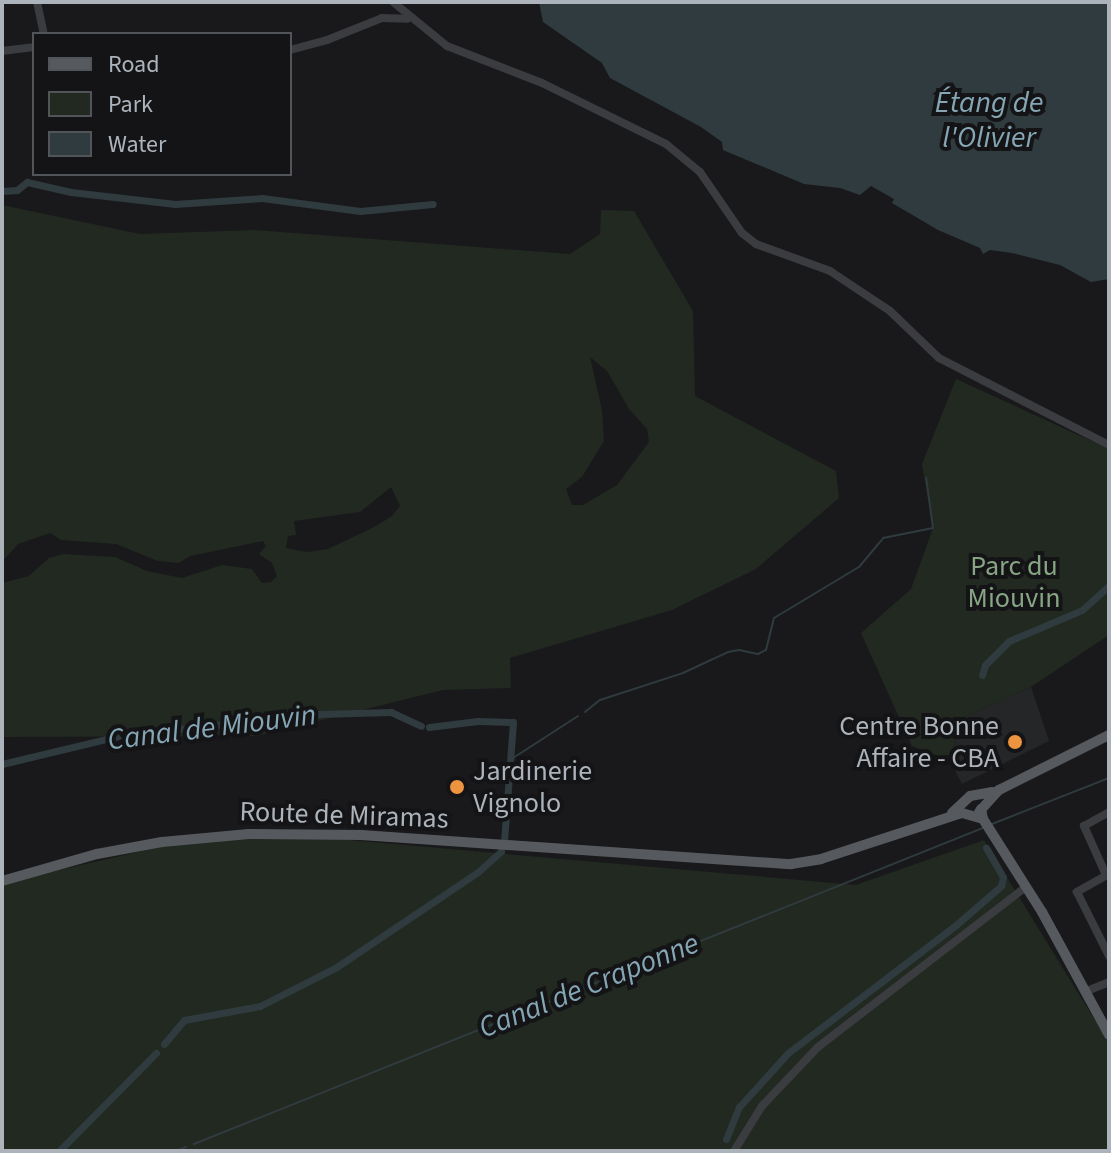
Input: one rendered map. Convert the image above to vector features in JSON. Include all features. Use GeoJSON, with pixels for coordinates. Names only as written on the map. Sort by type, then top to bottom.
{"type":"FeatureCollection","features":[{"type":"Feature","properties":{"kind":"main road"},"geometry":{"type":"LineString","coordinates":[[1109,735],[999,790],[976,809],[1026,887],[1109,1035]]}},
{"type":"Feature","properties":{"kind":"main road","name":"Route de Miramas"},"geometry":{"type":"LineString","coordinates":[[2,881],[85,857],[162,842],[249,834],[361,835],[791,864],[833,856],[976,809]]}},
{"type":"Feature","properties":{"kind":"street"},"geometry":{"type":"LineString","coordinates":[[37,2],[44,32]]}},
{"type":"Feature","properties":{"kind":"street"},"geometry":{"type":"LineString","coordinates":[[393,2],[412,21],[447,46],[542,83],[666,144],[700,172],[742,233],[756,244],[830,271],[890,311],[939,358],[1109,445]]}},
{"type":"Feature","properties":{"kind":"street"},"geometry":{"type":"LineString","coordinates":[[292,49],[327,40],[382,18],[399,16],[412,21]]}},
{"type":"Feature","properties":{"kind":"street"},"geometry":{"type":"LineString","coordinates":[[2,51],[32,47]]}},
{"type":"Feature","properties":{"kind":"street"},"geometry":{"type":"LineString","coordinates":[[1109,812],[1084,826],[1107,874],[1077,892],[1109,956]]}},
{"type":"Feature","properties":{"kind":"street"},"geometry":{"type":"LineString","coordinates":[[734,1151],[762,1106],[818,1047],[1026,887]]}},
{"type":"Feature","properties":{"kind":"street"},"geometry":{"type":"LineString","coordinates":[[1087,991],[1109,982]]}},
{"type":"Feature","properties":{"kind":"shaded area"},"geometry":{"type":"Polygon","coordinates":[[[1031,687],[1049,741],[962,784],[950,761],[962,718],[1031,687]]]}},
{"type":"Feature","properties":{"kind":"green space"},"geometry":{"type":"Polygon","coordinates":[[[2,205],[140,234],[255,230],[570,254],[600,234],[601,210],[634,211],[693,311],[695,396],[836,471],[839,498],[756,569],[672,610],[510,658],[511,688],[443,690],[257,736],[2,737],[2,583],[29,576],[49,558],[63,554],[115,557],[147,571],[182,578],[222,565],[252,569],[262,583],[271,582],[277,576],[272,563],[259,554],[266,546],[263,541],[190,556],[179,563],[158,561],[116,544],[61,540],[50,533],[18,544],[2,562],[2,205]],[[590,357],[602,410],[604,441],[582,477],[566,489],[572,505],[583,505],[617,485],[649,442],[647,429],[629,409],[607,371],[590,357]],[[391,487],[360,512],[294,521],[296,535],[288,536],[286,548],[307,552],[328,549],[376,526],[392,516],[400,506],[391,487]]]}},
{"type":"Feature","properties":{"kind":"green space","name":"Parc du Miouvin"},"geometry":{"type":"Polygon","coordinates":[[[956,379],[1109,449],[1109,635],[1031,687],[962,718],[950,761],[912,746],[861,633],[911,589],[933,528],[922,464],[956,379]]]}},
{"type":"Feature","properties":{"kind":"green space"},"geometry":{"type":"Polygon","coordinates":[[[235,830],[856,885],[984,840],[1109,1043],[1109,1151],[2,1151],[2,883],[235,830]]]}},
{"type":"Feature","properties":{"kind":"water","name":"Étang de l'Olivier"},"geometry":{"type":"Polygon","coordinates":[[[539,2],[1109,2],[1109,279],[1091,282],[1060,265],[1012,253],[990,250],[983,254],[980,248],[938,230],[892,203],[894,199],[871,186],[860,195],[840,188],[804,184],[723,150],[722,142],[701,127],[610,78],[602,63],[543,22],[539,2]]]}},
{"type":"Feature","properties":{"kind":"waterway"},"geometry":{"type":"LineString","coordinates":[[2,191],[17,190],[27,182],[71,192],[175,204],[262,198],[360,211],[433,204]]}},
{"type":"Feature","properties":{"kind":"waterway"},"geometry":{"type":"LineString","coordinates":[[585,712],[600,700],[683,673],[728,652],[739,650],[758,654],[766,650],[774,618],[859,567],[883,538],[933,528],[926,477]]}},
{"type":"Feature","properties":{"kind":"waterway"},"geometry":{"type":"LineString","coordinates":[[982,675],[985,665],[1009,641],[1082,610],[1109,586]]}},
{"type":"Feature","properties":{"kind":"waterway","name":"Canal de Miouvin"},"geometry":{"type":"LineString","coordinates":[[2,764],[123,735],[319,714],[391,712],[421,726]]}},
{"type":"Feature","properties":{"kind":"waterway"},"geometry":{"type":"LineString","coordinates":[[510,760],[578,716]]}},
{"type":"Feature","properties":{"kind":"waterway","name":"Canal de Miouvin"},"geometry":{"type":"LineString","coordinates":[[429,727],[478,721],[513,722],[504,841]]}},
{"type":"Feature","properties":{"kind":"waterway","name":"Canal de Craponne"},"geometry":{"type":"LineString","coordinates":[[992,824],[1109,778]]}},
{"type":"Feature","properties":{"kind":"waterway","name":"Canal de Craponne"},"geometry":{"type":"LineString","coordinates":[[194,1144],[983,828]]}},
{"type":"Feature","properties":{"kind":"waterway"},"geometry":{"type":"LineString","coordinates":[[726,1139],[739,1107],[788,1053],[956,925],[1001,886],[1003,877],[986,848]]}},
{"type":"Feature","properties":{"kind":"waterway"},"geometry":{"type":"LineString","coordinates":[[164,1044],[184,1020],[260,1006],[335,968],[478,872],[501,851]]}},
{"type":"Feature","properties":{"kind":"waterway"},"geometry":{"type":"LineString","coordinates":[[59,1151],[156,1053]]}},
{"type":"Feature","properties":{"kind":"waterway","name":"Canal de Craponne"},"geometry":{"type":"LineString","coordinates":[[176,1151],[186,1147]]}},
{"type":"Feature","properties":{"kind":"place","name":"Centre Bonne Affaire - CBA"},"geometry":{"type":"Point","coordinates":[1015,742]}},
{"type":"Feature","properties":{"kind":"place","name":"Jardinerie Vignolo"},"geometry":{"type":"Point","coordinates":[457,787]}}]}
